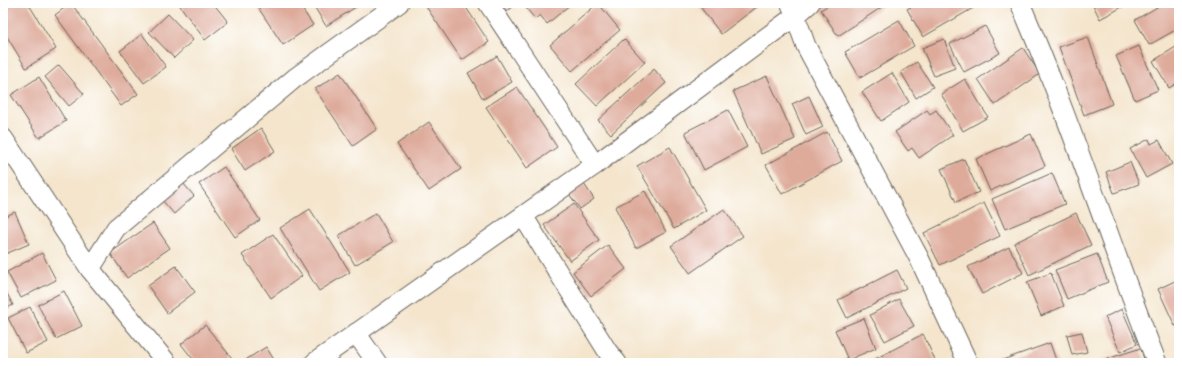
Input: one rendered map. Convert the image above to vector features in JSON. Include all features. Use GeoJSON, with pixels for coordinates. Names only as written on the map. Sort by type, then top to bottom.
{"type":"FeatureCollection","features":[{"type":"Feature","properties":{"kind":"street"},"geometry":{"type":"LineString","coordinates":[[90,269],[116,228],[295,78],[399,3]]}},
{"type":"Feature","properties":{"kind":"street"},"geometry":{"type":"LineString","coordinates":[[488,3],[595,165]]}},
{"type":"Feature","properties":{"kind":"street"},"geometry":{"type":"LineString","coordinates":[[314,363],[595,165],[793,9],[810,3]]}},
{"type":"Feature","properties":{"kind":"street"},"geometry":{"type":"LineString","coordinates":[[1020,3],[1043,57],[1130,295],[1157,363]]}},
{"type":"Feature","properties":{"kind":"street"},"geometry":{"type":"LineString","coordinates":[[793,9],[806,46],[918,258],[968,363]]}},
{"type":"Feature","properties":{"kind":"street"},"geometry":{"type":"LineString","coordinates":[[3,138],[90,269],[167,363]]}},
{"type":"Feature","properties":{"kind":"street"},"geometry":{"type":"LineString","coordinates":[[523,216],[608,352],[617,363]]}},
{"type":"Feature","properties":{"kind":"street"},"geometry":{"type":"LineString","coordinates":[[356,334],[377,363]]}},
{"type":"Feature","properties":{"kind":"building"},"geometry":{"type":"Polygon","coordinates":[[[14,3],[28,3],[56,49],[26,68],[3,30],[3,10],[14,3]]]}},
{"type":"Feature","properties":{"kind":"building"},"geometry":{"type":"Polygon","coordinates":[[[71,3],[138,94],[121,106],[55,15],[71,3]]]}},
{"type":"Feature","properties":{"kind":"building"},"geometry":{"type":"Polygon","coordinates":[[[178,3],[213,3],[228,22],[205,40],[178,3]]]}},
{"type":"Feature","properties":{"kind":"building"},"geometry":{"type":"Polygon","coordinates":[[[255,3],[298,3],[313,25],[283,45],[255,3]]]}},
{"type":"Feature","properties":{"kind":"building"},"geometry":{"type":"Polygon","coordinates":[[[312,3],[362,3],[326,26],[312,3]]]}},
{"type":"Feature","properties":{"kind":"building"},"geometry":{"type":"Polygon","coordinates":[[[427,3],[463,3],[489,42],[462,60],[425,5],[427,3]]]}},
{"type":"Feature","properties":{"kind":"building"},"geometry":{"type":"Polygon","coordinates":[[[501,3],[516,3],[517,4],[506,12],[501,3]]]}},
{"type":"Feature","properties":{"kind":"building"},"geometry":{"type":"Polygon","coordinates":[[[522,3],[572,3],[547,24],[540,15],[535,19],[522,3]]]}},
{"type":"Feature","properties":{"kind":"building"},"geometry":{"type":"Polygon","coordinates":[[[598,3],[620,30],[572,71],[550,45],[598,3]]]}},
{"type":"Feature","properties":{"kind":"building"},"geometry":{"type":"Polygon","coordinates":[[[708,3],[762,3],[721,34],[701,8],[708,3]]]}},
{"type":"Feature","properties":{"kind":"building"},"geometry":{"type":"Polygon","coordinates":[[[831,3],[888,3],[838,36],[821,10],[831,3]]]}},
{"type":"Feature","properties":{"kind":"building"},"geometry":{"type":"Polygon","coordinates":[[[918,3],[973,3],[975,7],[923,37],[907,9],[918,3]]]}},
{"type":"Feature","properties":{"kind":"building"},"geometry":{"type":"Polygon","coordinates":[[[1092,3],[1125,3],[1126,5],[1100,19],[1092,3]]]}},
{"type":"Feature","properties":{"kind":"building"},"geometry":{"type":"Polygon","coordinates":[[[1164,3],[1179,3],[1179,28],[1149,45],[1135,20],[1164,3]]]}},
{"type":"Feature","properties":{"kind":"building"},"geometry":{"type":"Polygon","coordinates":[[[168,14],[193,40],[174,58],[149,32],[168,14]]]}},
{"type":"Feature","properties":{"kind":"building"},"geometry":{"type":"Polygon","coordinates":[[[899,20],[914,46],[860,78],[845,52],[899,20]]]}},
{"type":"Feature","properties":{"kind":"building"},"geometry":{"type":"Polygon","coordinates":[[[985,26],[1000,53],[964,72],[950,44],[985,26]]]}},
{"type":"Feature","properties":{"kind":"building"},"geometry":{"type":"Polygon","coordinates":[[[142,34],[166,67],[144,83],[120,51],[142,34]]]}},
{"type":"Feature","properties":{"kind":"building"},"geometry":{"type":"Polygon","coordinates":[[[1088,37],[1112,104],[1084,115],[1059,47],[1088,37]]]}},
{"type":"Feature","properties":{"kind":"building"},"geometry":{"type":"Polygon","coordinates":[[[624,39],[645,62],[597,106],[576,84],[624,39]]]}},
{"type":"Feature","properties":{"kind":"building"},"geometry":{"type":"Polygon","coordinates":[[[944,39],[955,68],[934,76],[922,48],[944,39]]]}},
{"type":"Feature","properties":{"kind":"building"},"geometry":{"type":"Polygon","coordinates":[[[1179,45],[1179,82],[1169,88],[1153,61],[1179,45]]]}},
{"type":"Feature","properties":{"kind":"building"},"geometry":{"type":"Polygon","coordinates":[[[1139,46],[1158,90],[1135,100],[1116,56],[1139,46]]]}},
{"type":"Feature","properties":{"kind":"building"},"geometry":{"type":"Polygon","coordinates":[[[1023,48],[1040,74],[995,105],[978,79],[1023,48]]]}},
{"type":"Feature","properties":{"kind":"building"},"geometry":{"type":"Polygon","coordinates":[[[497,56],[512,82],[483,99],[468,73],[497,56]]]}},
{"type":"Feature","properties":{"kind":"building"},"geometry":{"type":"Polygon","coordinates":[[[917,62],[933,87],[916,98],[901,72],[917,62]]]}},
{"type":"Feature","properties":{"kind":"building"},"geometry":{"type":"Polygon","coordinates":[[[59,65],[84,94],[69,106],[45,77],[59,65]]]}},
{"type":"Feature","properties":{"kind":"building"},"geometry":{"type":"Polygon","coordinates":[[[654,69],[666,83],[611,134],[598,120],[654,69]]]}},
{"type":"Feature","properties":{"kind":"building"},"geometry":{"type":"Polygon","coordinates":[[[340,73],[377,129],[353,146],[315,89],[340,73]]]}},
{"type":"Feature","properties":{"kind":"building"},"geometry":{"type":"Polygon","coordinates":[[[892,73],[909,102],[881,121],[862,92],[892,73]]]}},
{"type":"Feature","properties":{"kind":"building"},"geometry":{"type":"Polygon","coordinates":[[[767,76],[795,139],[761,154],[733,91],[767,76]]]}},
{"type":"Feature","properties":{"kind":"building"},"geometry":{"type":"Polygon","coordinates":[[[39,77],[66,121],[39,138],[11,95],[39,77]]]}},
{"type":"Feature","properties":{"kind":"building"},"geometry":{"type":"Polygon","coordinates":[[[965,79],[988,117],[963,131],[941,94],[965,79]]]}},
{"type":"Feature","properties":{"kind":"building"},"geometry":{"type":"Polygon","coordinates":[[[517,87],[557,147],[527,168],[486,107],[517,87]]]}},
{"type":"Feature","properties":{"kind":"building"},"geometry":{"type":"Polygon","coordinates":[[[809,96],[823,127],[806,135],[792,104],[809,96]]]}},
{"type":"Feature","properties":{"kind":"building"},"geometry":{"type":"Polygon","coordinates":[[[728,110],[747,147],[704,170],[685,132],[728,110]]]}},
{"type":"Feature","properties":{"kind":"building"},"geometry":{"type":"Polygon","coordinates":[[[927,110],[930,114],[936,110],[953,135],[919,158],[912,148],[908,151],[895,132],[927,110]]]}},
{"type":"Feature","properties":{"kind":"building"},"geometry":{"type":"Polygon","coordinates":[[[429,122],[461,169],[429,191],[397,144],[429,122]]]}},
{"type":"Feature","properties":{"kind":"building"},"geometry":{"type":"Polygon","coordinates":[[[261,128],[275,151],[245,171],[231,149],[261,128]]]}},
{"type":"Feature","properties":{"kind":"building"},"geometry":{"type":"Polygon","coordinates":[[[827,132],[842,161],[782,194],[766,165],[827,132]]]}},
{"type":"Feature","properties":{"kind":"building"},"geometry":{"type":"Polygon","coordinates":[[[1031,134],[1045,166],[990,191],[976,159],[1031,134]]]}},
{"type":"Feature","properties":{"kind":"building"},"geometry":{"type":"Polygon","coordinates":[[[1149,139],[1151,144],[1159,140],[1172,164],[1146,178],[1130,149],[1149,139]]]}},
{"type":"Feature","properties":{"kind":"building"},"geometry":{"type":"Polygon","coordinates":[[[670,147],[706,210],[674,229],[637,166],[670,147]]]}},
{"type":"Feature","properties":{"kind":"building"},"geometry":{"type":"Polygon","coordinates":[[[964,159],[979,192],[956,202],[941,169],[964,159]]]}},
{"type":"Feature","properties":{"kind":"building"},"geometry":{"type":"Polygon","coordinates":[[[1130,162],[1139,184],[1114,193],[1106,172],[1130,162]]]}},
{"type":"Feature","properties":{"kind":"building"},"geometry":{"type":"Polygon","coordinates":[[[224,167],[260,220],[235,237],[199,184],[224,167]]]}},
{"type":"Feature","properties":{"kind":"building"},"geometry":{"type":"Polygon","coordinates":[[[1052,173],[1065,204],[1005,229],[992,199],[1052,173]]]}},
{"type":"Feature","properties":{"kind":"building"},"geometry":{"type":"Polygon","coordinates":[[[183,183],[194,196],[174,214],[163,201],[183,183]]]}},
{"type":"Feature","properties":{"kind":"building"},"geometry":{"type":"Polygon","coordinates":[[[584,184],[594,199],[580,209],[569,194],[584,184]]]}},
{"type":"Feature","properties":{"kind":"building"},"geometry":{"type":"Polygon","coordinates":[[[645,191],[666,232],[636,248],[615,207],[645,191]]]}},
{"type":"Feature","properties":{"kind":"building"},"geometry":{"type":"Polygon","coordinates":[[[984,203],[1000,236],[940,265],[924,233],[984,203]]]}},
{"type":"Feature","properties":{"kind":"building"},"geometry":{"type":"Polygon","coordinates":[[[574,204],[599,240],[570,261],[544,225],[574,204]]]}},
{"type":"Feature","properties":{"kind":"building"},"geometry":{"type":"Polygon","coordinates":[[[310,209],[350,272],[319,291],[280,228],[310,209]]]}},
{"type":"Feature","properties":{"kind":"building"},"geometry":{"type":"Polygon","coordinates":[[[724,209],[743,236],[690,273],[671,246],[724,209]]]}},
{"type":"Feature","properties":{"kind":"building"},"geometry":{"type":"Polygon","coordinates":[[[15,212],[29,244],[3,255],[3,217],[15,212]]]}},
{"type":"Feature","properties":{"kind":"building"},"geometry":{"type":"Polygon","coordinates":[[[376,213],[393,242],[355,265],[338,236],[376,213]]]}},
{"type":"Feature","properties":{"kind":"building"},"geometry":{"type":"Polygon","coordinates":[[[1076,213],[1091,245],[1029,275],[1014,243],[1076,213]]]}},
{"type":"Feature","properties":{"kind":"building"},"geometry":{"type":"Polygon","coordinates":[[[153,223],[170,248],[127,278],[110,253],[153,223]]]}},
{"type":"Feature","properties":{"kind":"building"},"geometry":{"type":"Polygon","coordinates":[[[273,234],[302,276],[271,298],[242,255],[273,234]]]}},
{"type":"Feature","properties":{"kind":"building"},"geometry":{"type":"Polygon","coordinates":[[[608,245],[626,269],[591,296],[573,272],[608,245]]]}},
{"type":"Feature","properties":{"kind":"building"},"geometry":{"type":"Polygon","coordinates":[[[1009,247],[1023,273],[982,294],[968,267],[1009,247]]]}},
{"type":"Feature","properties":{"kind":"building"},"geometry":{"type":"Polygon","coordinates":[[[42,253],[56,280],[21,298],[7,272],[42,253]]]}},
{"type":"Feature","properties":{"kind":"building"},"geometry":{"type":"Polygon","coordinates":[[[1097,254],[1108,282],[1067,299],[1055,270],[1097,254]]]}},
{"type":"Feature","properties":{"kind":"building"},"geometry":{"type":"Polygon","coordinates":[[[176,266],[195,292],[167,313],[148,286],[176,266]]]}},
{"type":"Feature","properties":{"kind":"building"},"geometry":{"type":"Polygon","coordinates":[[[897,270],[906,288],[847,318],[838,300],[897,270]]]}},
{"type":"Feature","properties":{"kind":"building"},"geometry":{"type":"Polygon","coordinates":[[[1051,273],[1064,306],[1041,316],[1027,282],[1051,273]]]}},
{"type":"Feature","properties":{"kind":"building"},"geometry":{"type":"Polygon","coordinates":[[[1179,279],[1179,324],[1175,326],[1158,289],[1179,279]]]}},
{"type":"Feature","properties":{"kind":"building"},"geometry":{"type":"Polygon","coordinates":[[[3,286],[13,305],[3,310],[3,286]]]}},
{"type":"Feature","properties":{"kind":"building"},"geometry":{"type":"Polygon","coordinates":[[[64,291],[82,326],[56,339],[38,305],[64,291]]]}},
{"type":"Feature","properties":{"kind":"building"},"geometry":{"type":"Polygon","coordinates":[[[899,299],[914,326],[885,341],[870,315],[899,299]]]}},
{"type":"Feature","properties":{"kind":"building"},"geometry":{"type":"Polygon","coordinates":[[[30,307],[48,342],[26,353],[8,318],[30,307]]]}},
{"type":"Feature","properties":{"kind":"building"},"geometry":{"type":"Polygon","coordinates":[[[1122,309],[1137,344],[1120,352],[1105,317],[1122,309]]]}},
{"type":"Feature","properties":{"kind":"building"},"geometry":{"type":"Polygon","coordinates":[[[864,318],[876,348],[848,360],[835,330],[864,318]]]}},
{"type":"Feature","properties":{"kind":"building"},"geometry":{"type":"Polygon","coordinates":[[[205,325],[236,363],[196,363],[181,344],[205,325]]]}},
{"type":"Feature","properties":{"kind":"building"},"geometry":{"type":"Polygon","coordinates":[[[1082,332],[1087,352],[1072,355],[1067,335],[1082,332]]]}},
{"type":"Feature","properties":{"kind":"building"},"geometry":{"type":"Polygon","coordinates":[[[923,334],[936,362],[874,363],[873,360],[923,334]]]}},
{"type":"Feature","properties":{"kind":"building"},"geometry":{"type":"Polygon","coordinates":[[[1050,343],[1057,363],[994,363],[1050,343]]]}},
{"type":"Feature","properties":{"kind":"building"},"geometry":{"type":"Polygon","coordinates":[[[266,347],[276,363],[250,363],[247,359],[266,347]]]}},
{"type":"Feature","properties":{"kind":"building"},"geometry":{"type":"Polygon","coordinates":[[[1141,348],[1145,363],[1094,363],[1141,348]]]}}]}
